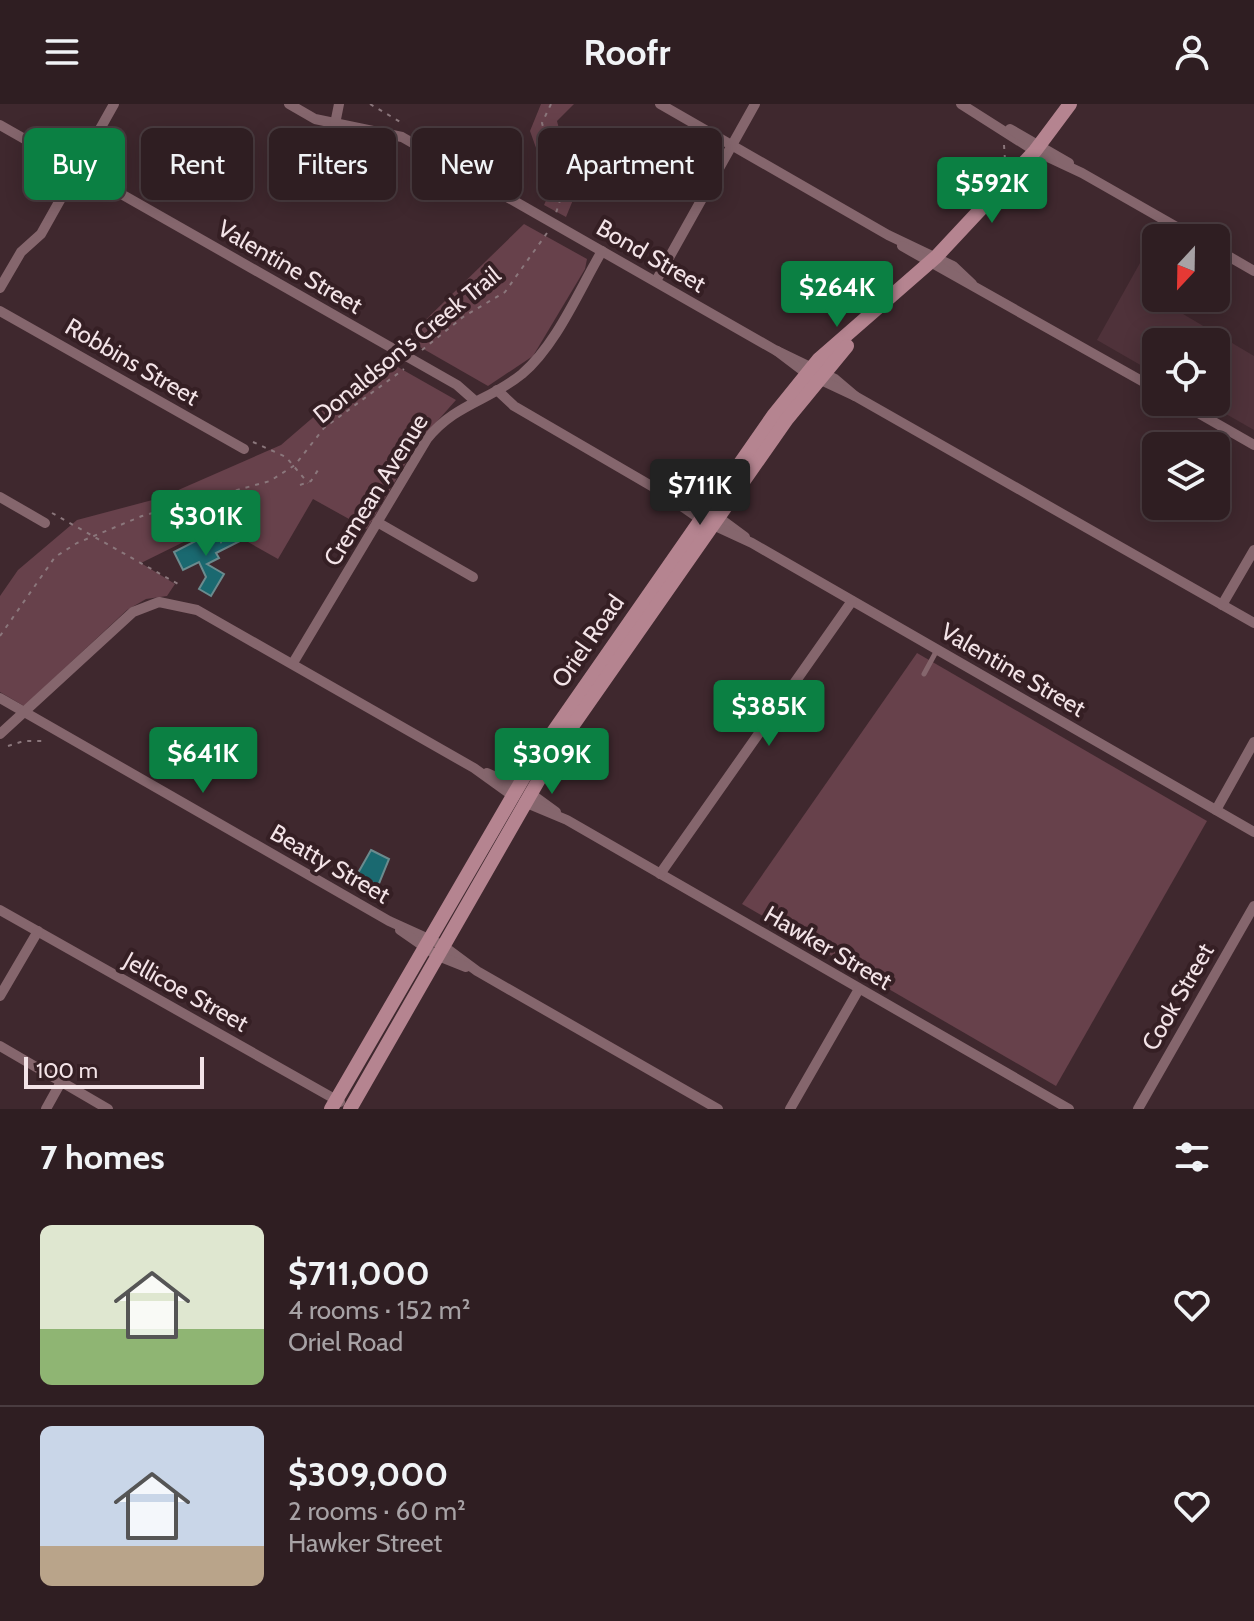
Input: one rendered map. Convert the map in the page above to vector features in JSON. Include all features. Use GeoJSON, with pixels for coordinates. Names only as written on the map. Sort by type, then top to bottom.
{"type":"FeatureCollection","features":[{"type":"Feature","properties":{"kind":"main road","name":"Oriel Road"},"geometry":{"type":"LineString","coordinates":[[333,1104],[433,947],[521,794],[709,518],[815,373],[933,261],[1038,148],[1070,104]]}},
{"type":"Feature","properties":{"kind":"main road","name":"Oriel Road"},"geometry":{"type":"LineString","coordinates":[[351,1109],[433,947]]}},
{"type":"Feature","properties":{"kind":"street"},"geometry":{"type":"LineString","coordinates":[[100,128],[114,104]]}},
{"type":"Feature","properties":{"kind":"street","name":"Bond Street"},"geometry":{"type":"LineString","coordinates":[[289,104],[315,119],[402,137],[550,227],[656,281],[1254,623]]}},
{"type":"Feature","properties":{"kind":"street"},"geometry":{"type":"LineString","coordinates":[[335,124],[339,104]]}},
{"type":"Feature","properties":{"kind":"street"},"geometry":{"type":"LineString","coordinates":[[660,104],[1142,381]]}},
{"type":"Feature","properties":{"kind":"street"},"geometry":{"type":"LineString","coordinates":[[656,281],[755,104]]}},
{"type":"Feature","properties":{"kind":"street"},"geometry":{"type":"LineString","coordinates":[[961,104],[1171,224]]}},
{"type":"Feature","properties":{"kind":"street","name":"Valentine Street"},"geometry":{"type":"LineString","coordinates":[[0,125],[24,138]]}},
{"type":"Feature","properties":{"kind":"street","name":"Valentine Street"},"geometry":{"type":"LineString","coordinates":[[125,195],[413,360],[474,400]]}},
{"type":"Feature","properties":{"kind":"street"},"geometry":{"type":"LineString","coordinates":[[0,288],[21,252],[41,234],[61,200]]}},
{"type":"Feature","properties":{"kind":"street","name":"Cremean Avenue"},"geometry":{"type":"LineString","coordinates":[[293,663],[434,430],[453,412],[497,390],[537,359],[602,251]]}},
{"type":"Feature","properties":{"kind":"street"},"geometry":{"type":"LineString","coordinates":[[1230,257],[1254,271]]}},
{"type":"Feature","properties":{"kind":"street","name":"Robbins Street"},"geometry":{"type":"LineString","coordinates":[[0,311],[248,445]]}},
{"type":"Feature","properties":{"kind":"street","name":"Valentine Street"},"geometry":{"type":"LineString","coordinates":[[497,390],[514,406],[1254,832]]}},
{"type":"Feature","properties":{"kind":"street"},"geometry":{"type":"LineString","coordinates":[[1203,416],[1254,445]]}},
{"type":"Feature","properties":{"kind":"street"},"geometry":{"type":"LineString","coordinates":[[0,497],[45,523]]}},
{"type":"Feature","properties":{"kind":"street"},"geometry":{"type":"LineString","coordinates":[[377,522],[473,577]]}},
{"type":"Feature","properties":{"kind":"street"},"geometry":{"type":"LineString","coordinates":[[1222,605],[1254,550]]}},
{"type":"Feature","properties":{"kind":"street"},"geometry":{"type":"LineString","coordinates":[[660,874],[852,601]]}},
{"type":"Feature","properties":{"kind":"street","name":"Hawker Street"},"geometry":{"type":"LineString","coordinates":[[0,734],[133,612],[159,602],[197,610],[1069,1109]]}},
{"type":"Feature","properties":{"kind":"street","name":"Beatty Street"},"geometry":{"type":"LineString","coordinates":[[0,698],[718,1109]]}},
{"type":"Feature","properties":{"kind":"street"},"geometry":{"type":"LineString","coordinates":[[1216,810],[1254,742]]}},
{"type":"Feature","properties":{"kind":"street","name":"Cook Street"},"geometry":{"type":"LineString","coordinates":[[1138,1109],[1254,906]]}},
{"type":"Feature","properties":{"kind":"street","name":"Jellicoe Street"},"geometry":{"type":"LineString","coordinates":[[0,910],[333,1104],[351,1109]]}},
{"type":"Feature","properties":{"kind":"street"},"geometry":{"type":"LineString","coordinates":[[0,996],[38,931]]}},
{"type":"Feature","properties":{"kind":"street"},"geometry":{"type":"LineString","coordinates":[[790,1109],[859,989]]}},
{"type":"Feature","properties":{"kind":"street"},"geometry":{"type":"LineString","coordinates":[[0,1046],[108,1109]]}},
{"type":"Feature","properties":{"kind":"street"},"geometry":{"type":"LineString","coordinates":[[46,1109],[61,1082]]}},
{"type":"Feature","properties":{"kind":"lane"},"geometry":{"type":"LineString","coordinates":[[924,674],[937,649]]}},
{"type":"Feature","properties":{"kind":"path"},"geometry":{"type":"LineString","coordinates":[[370,104],[402,123]]}},
{"type":"Feature","properties":{"kind":"path"},"geometry":{"type":"LineString","coordinates":[[550,227],[562,194],[542,123],[551,104]]}},
{"type":"Feature","properties":{"kind":"path"},"geometry":{"type":"LineString","coordinates":[[1003,139],[1005,160]]}},
{"type":"Feature","properties":{"kind":"path","name":"Donaldson's Creek Trail"},"geometry":{"type":"LineString","coordinates":[[0,636],[55,557],[91,537],[142,516],[246,490],[270,481],[294,466],[324,428],[413,360],[463,317],[505,292],[550,227]]}},
{"type":"Feature","properties":{"kind":"path"},"geometry":{"type":"LineString","coordinates":[[248,445],[279,453],[308,483]]}},
{"type":"Feature","properties":{"kind":"path"},"geometry":{"type":"LineString","coordinates":[[300,485],[308,483],[320,467]]}},
{"type":"Feature","properties":{"kind":"path"},"geometry":{"type":"LineString","coordinates":[[51,513],[178,584]]}},
{"type":"Feature","properties":{"kind":"path"},"geometry":{"type":"LineString","coordinates":[[8,746],[24,741],[46,741]]}},
{"type":"Feature","properties":{"kind":"shaded area"},"geometry":{"type":"Polygon","coordinates":[[[541,104],[574,104],[557,121],[559,128],[538,128],[538,153],[530,131],[541,104]]]}},
{"type":"Feature","properties":{"kind":"shaded area"},"geometry":{"type":"Polygon","coordinates":[[[546,200],[573,200],[566,217],[544,205],[546,200]]]}},
{"type":"Feature","properties":{"kind":"shaded area"},"geometry":{"type":"Polygon","coordinates":[[[524,224],[587,259],[585,269],[533,356],[488,386],[406,339],[524,224]]]}},
{"type":"Feature","properties":{"kind":"shaded area"},"geometry":{"type":"Polygon","coordinates":[[[1142,259],[1142,312],[1180,312],[1207,328],[1142,328],[1142,366],[1097,340],[1142,259]]]}},
{"type":"Feature","properties":{"kind":"shaded area"},"geometry":{"type":"Polygon","coordinates":[[[1230,342],[1254,356],[1254,430],[1230,416],[1230,342]]]}},
{"type":"Feature","properties":{"kind":"shaded area"},"geometry":{"type":"Polygon","coordinates":[[[382,358],[456,400],[417,444],[367,529],[313,499],[278,559],[218,525],[141,563],[175,584],[167,596],[146,599],[127,610],[24,706],[0,692],[0,596],[18,570],[77,520],[160,498],[281,445],[382,358]]]}},
{"type":"Feature","properties":{"kind":"shaded area"},"geometry":{"type":"Polygon","coordinates":[[[917,653],[1207,821],[1056,1086],[742,904],[917,653]]]}},
{"type":"Feature","properties":{"kind":"building"},"geometry":{"type":"Polygon","coordinates":[[[215,531],[221,542],[227,532],[242,540],[216,553],[219,558],[207,564],[224,574],[211,596],[199,589],[206,577],[199,562],[183,570],[174,552],[215,531]]]}},
{"type":"Feature","properties":{"kind":"building"},"geometry":{"type":"Polygon","coordinates":[[[371,850],[389,859],[378,886],[358,873],[371,850]]]}}]}
